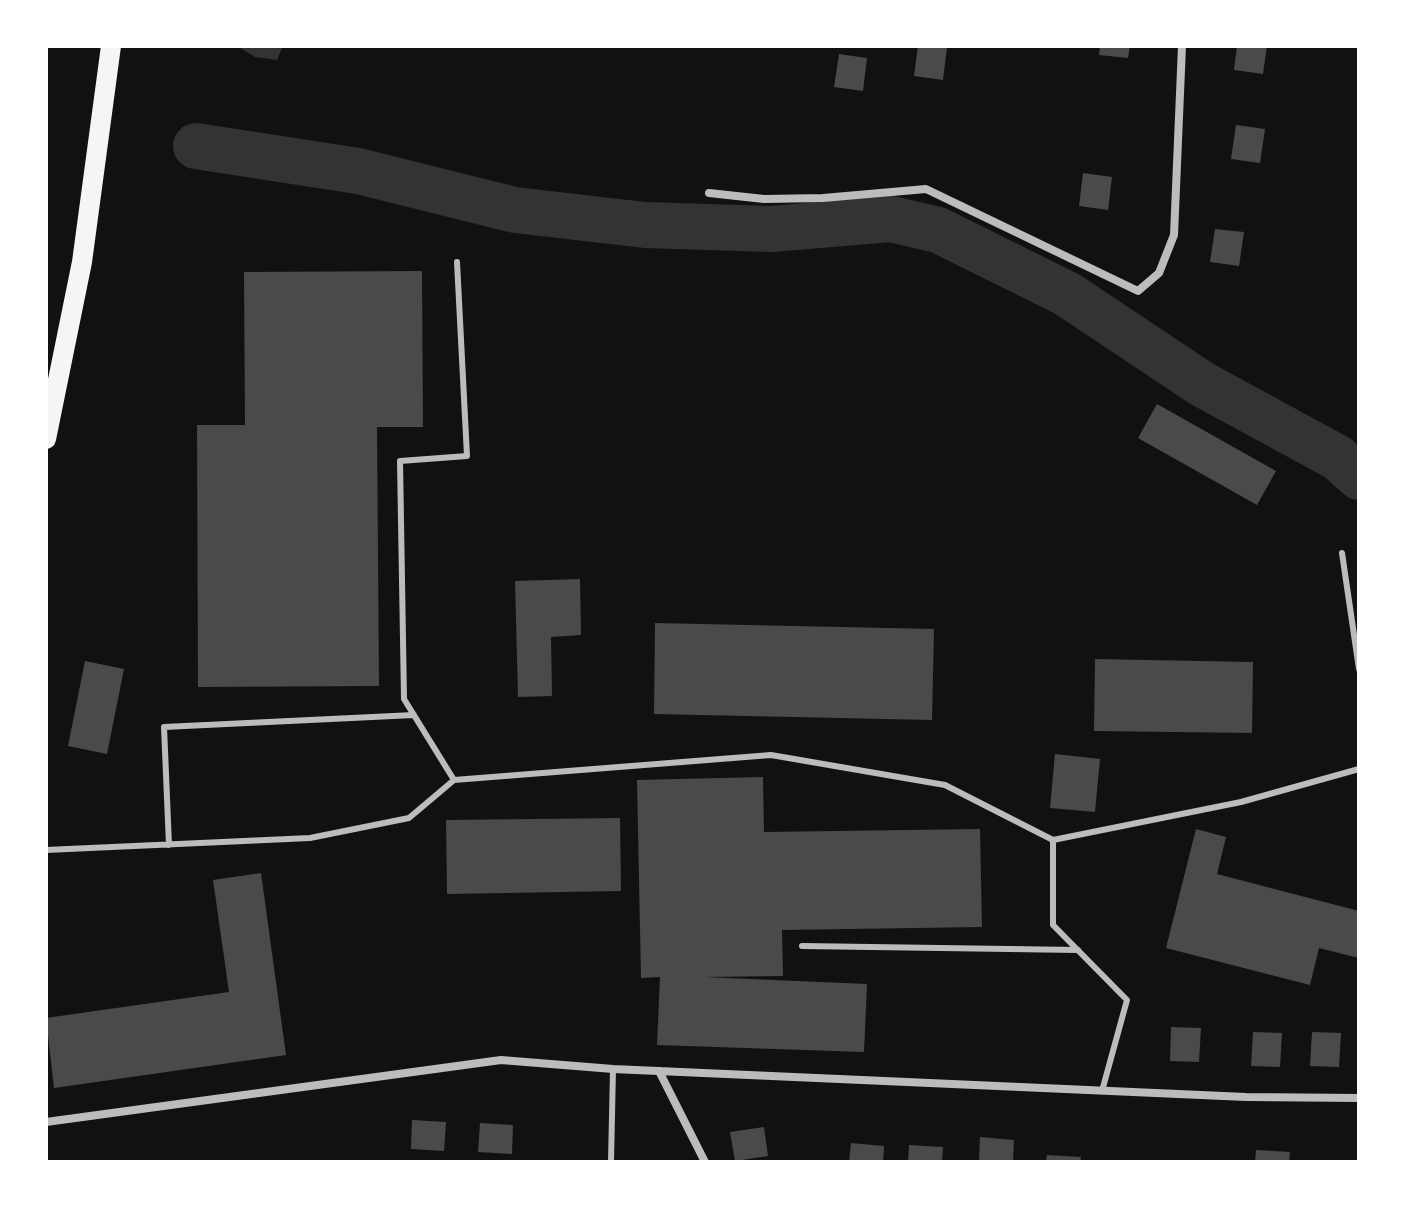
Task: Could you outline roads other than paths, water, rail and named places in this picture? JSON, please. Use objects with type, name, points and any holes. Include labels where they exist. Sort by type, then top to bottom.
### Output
[{"type":"highway","points":[[46,439],[82,262],[111,46]]},
{"type":"street","points":[[709,193],[764,199],[926,189],[1138,291],[1159,273],[1174,235],[1182,46]]},
{"type":"street","points":[[46,1122],[501,1060],[613,1069],[1102,1091],[1359,1098]]},
{"type":"street","points":[[659,1071],[705,1162]]},
{"type":"lane","points":[[454,780],[404,699],[400,461],[467,456],[457,262]]},
{"type":"lane","points":[[1342,553],[1359,669]]},
{"type":"lane","points":[[169,845],[164,727],[414,715]]},
{"type":"lane","points":[[46,850],[310,838],[409,818],[454,780],[771,755],[945,785],[1053,840],[1241,802],[1359,769]]},
{"type":"lane","points":[[1053,840],[1053,925],[1127,1000],[1102,1091]]},
{"type":"lane","points":[[802,946],[1078,950]]},
{"type":"lane","points":[[611,1162],[613,1069]]},
{"type":"waterway","points":[[196,146],[358,171],[515,210],[645,225],[771,229],[891,219],[938,230],[1067,294],[1202,384],[1338,458],[1359,477]]}]
